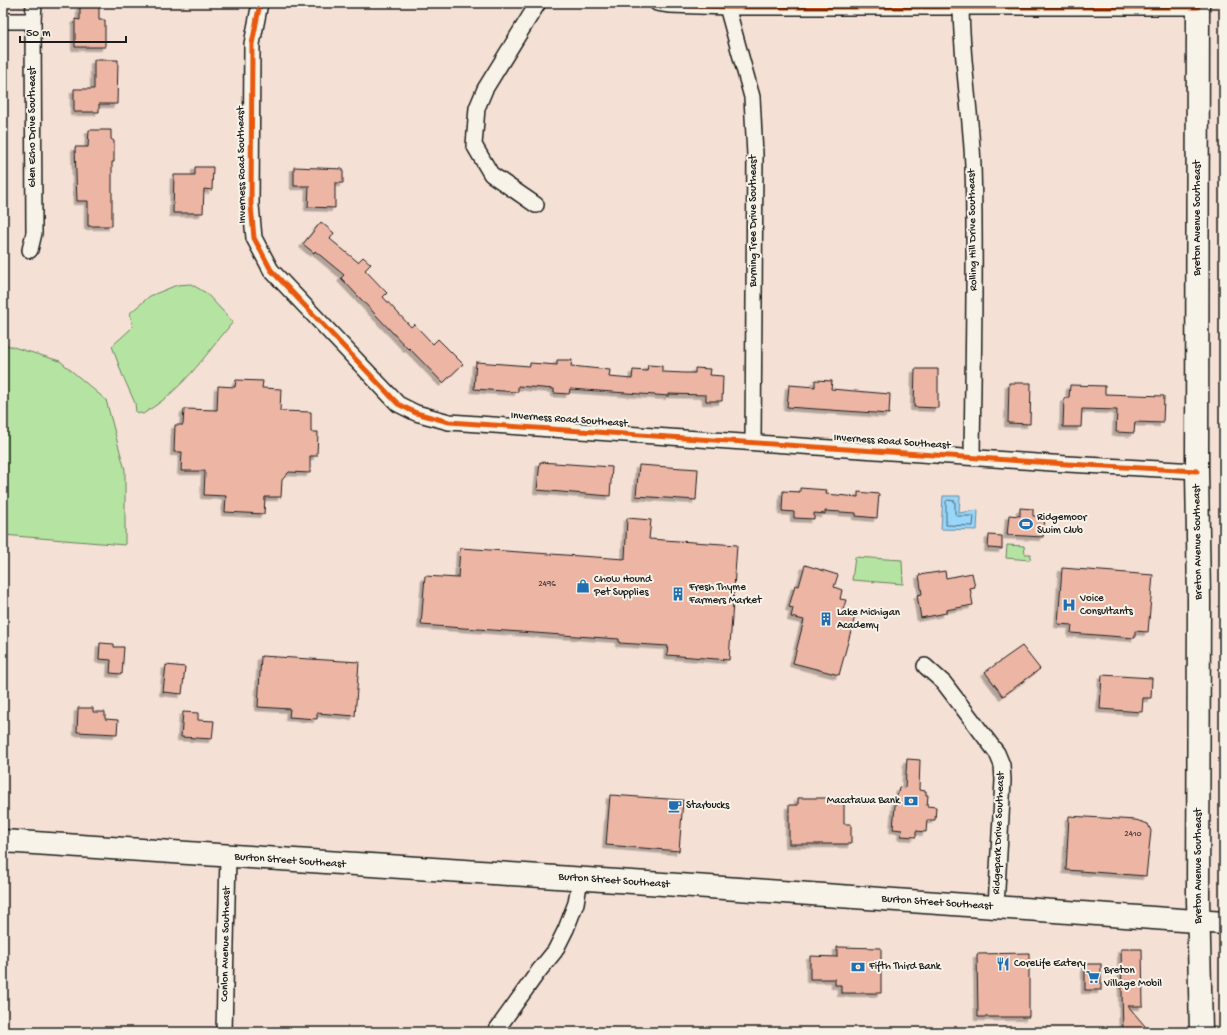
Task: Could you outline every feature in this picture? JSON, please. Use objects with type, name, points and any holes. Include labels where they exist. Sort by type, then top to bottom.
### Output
[{"type":"main road","name":"Breton Avenue Southeast","points":[[1198,5],[1198,922],[1201,1032]]},
{"type":"main road","name":"Burton Street Southeast","points":[[3,841],[1224,923]]},
{"type":"street","name":"Glen Echo Drive Southeast","points":[[30,250],[34,233],[34,3]]},
{"type":"street","name":"Inverness Road Southeast","points":[[260,3],[252,44],[251,205],[254,238],[271,270],[398,404],[416,413],[449,422],[1197,471]]},
{"type":"street","points":[[536,205],[491,174],[474,145],[477,108],[485,89],[538,3]]},
{"type":"street","points":[[657,3],[670,5],[1198,5]]},
{"type":"street","name":"Burning Tree Drive Southeast","points":[[727,5],[752,97],[755,155],[753,442]]},
{"type":"street","name":"Rolling Hill Drive Southeast","points":[[961,5],[961,26],[973,165],[974,272],[972,457]]},
{"type":"street","points":[[3,21],[33,21]]},
{"type":"street","name":"Ridgepark Drive Southeast","points":[[925,666],[944,683],[1000,760],[1003,780],[996,907]]},
{"type":"street","name":"Conlon Avenue Southeast","points":[[224,1032],[228,856]]},
{"type":"street","points":[[495,1032],[555,951],[566,929],[576,903],[580,879]]},
{"type":"green space","points":[[191,284],[206,293],[233,322],[183,382],[161,402],[143,414],[136,412],[135,403],[122,374],[112,346],[133,327],[130,313],[150,296],[177,285]]},
{"type":"green space","points":[[3,344],[60,361],[106,400],[125,470],[125,545],[3,535]]},
{"type":"green space","points":[[1007,545],[1024,546],[1025,554],[1031,554],[1030,560],[1006,558]]},
{"type":"green space","points":[[855,557],[902,560],[903,584],[852,580]]},
{"type":"water","points":[[943,496],[960,496],[959,513],[978,510],[977,530],[941,529]]},
{"type":"building","points":[[80,5],[99,5],[99,20],[105,20],[105,47],[75,47],[75,19],[80,20]]},
{"type":"building","points":[[94,60],[118,60],[117,104],[99,104],[99,112],[74,112],[74,89],[94,89]]},
{"type":"building","points":[[89,130],[111,130],[111,139],[114,141],[114,162],[112,162],[112,226],[88,226],[88,201],[77,201],[75,147],[88,147]]},
{"type":"building","points":[[195,167],[213,167],[212,190],[204,189],[203,213],[173,213],[174,175],[195,175]]},
{"type":"building","points":[[294,167],[343,169],[343,183],[335,183],[335,208],[308,207],[309,186],[294,186]]},
{"type":"building","points":[[321,222],[334,233],[330,239],[358,262],[363,257],[371,264],[365,270],[387,293],[383,297],[411,327],[414,324],[433,344],[438,339],[463,364],[443,383],[409,348],[408,349],[341,278],[344,275],[315,251],[314,253],[303,244]]},
{"type":"building","points":[[557,360],[572,360],[571,366],[610,370],[609,377],[632,379],[633,370],[647,371],[648,365],[662,366],[662,372],[695,373],[695,368],[710,369],[709,375],[723,376],[722,401],[706,401],[706,395],[669,394],[669,396],[570,389],[569,394],[554,393],[554,389],[518,386],[518,392],[474,389],[476,362],[530,366],[530,363],[557,365]]},
{"type":"building","points":[[915,369],[938,369],[938,408],[914,407]]},
{"type":"building","points":[[236,380],[263,381],[262,388],[281,389],[280,411],[311,412],[311,432],[318,432],[317,456],[310,456],[310,473],[289,472],[282,480],[281,497],[265,497],[264,514],[225,512],[226,496],[204,495],[205,471],[181,471],[182,452],[174,452],[175,425],[183,425],[184,409],[217,410],[218,386],[235,387]]},
{"type":"building","points":[[815,380],[832,381],[831,389],[890,394],[889,414],[787,407],[789,385],[815,387]]},
{"type":"building","points":[[1009,383],[1031,383],[1030,424],[1008,423]]},
{"type":"building","points":[[1070,385],[1105,386],[1105,394],[1164,396],[1163,423],[1135,422],[1134,433],[1116,432],[1117,410],[1082,409],[1081,427],[1063,427],[1064,398],[1069,398]]},
{"type":"building","points":[[540,462],[612,467],[610,496],[537,490]]},
{"type":"building","points":[[639,465],[698,469],[696,500],[636,496]]},
{"type":"building","points":[[800,488],[827,490],[826,494],[858,497],[858,492],[879,494],[877,518],[856,516],[856,513],[825,511],[825,514],[814,513],[814,519],[794,518],[794,512],[782,511],[783,491],[800,492]]},
{"type":"building","name":"Ridgemoor Swim Club","points":[[1020,508],[1033,509],[1033,516],[1045,517],[1043,537],[1007,535],[1009,515],[1020,516]]},
{"type":"building","points":[[627,518],[651,520],[649,539],[737,545],[729,660],[667,655],[668,646],[619,643],[619,639],[421,625],[425,576],[458,578],[460,548],[625,559]]},
{"type":"building","points":[[989,535],[1002,536],[1002,549],[988,548]]},
{"type":"building","name":"Lake Michigan Academy","points":[[805,565],[838,575],[834,587],[842,590],[840,599],[846,600],[842,613],[855,616],[839,675],[793,663],[804,620],[791,617],[793,608],[789,607],[795,585],[799,586]]},
{"type":"building","points":[[1062,568],[1153,575],[1148,632],[1135,631],[1135,638],[1071,633],[1072,625],[1058,624]]},
{"type":"building","points":[[945,571],[946,578],[972,573],[975,587],[970,588],[973,605],[946,610],[946,613],[921,618],[917,595],[922,594],[919,575]]},
{"type":"building","points":[[100,643],[114,644],[114,647],[124,647],[122,674],[110,673],[111,660],[99,659]]},
{"type":"building","points":[[1022,646],[1040,669],[1003,696],[985,672]]},
{"type":"building","points":[[261,656],[359,662],[355,716],[317,713],[317,719],[289,717],[290,709],[258,707]]},
{"type":"building","points":[[166,665],[185,667],[182,694],[163,692]]},
{"type":"building","points":[[1102,675],[1152,678],[1151,698],[1143,698],[1142,712],[1100,709]]},
{"type":"building","points":[[78,708],[93,708],[93,712],[105,712],[105,719],[118,720],[117,734],[77,732]]},
{"type":"building","points":[[183,712],[198,713],[198,720],[214,721],[212,739],[181,737]]},
{"type":"building","name":"Macatawa Bank","points":[[907,759],[920,760],[919,790],[926,791],[926,795],[928,795],[927,806],[936,807],[935,820],[927,820],[926,832],[916,831],[916,837],[901,836],[902,830],[893,829],[896,794],[898,794],[899,787],[905,788]]},
{"type":"building","points":[[610,795],[683,800],[679,851],[606,845]]},
{"type":"building","points":[[798,798],[844,798],[844,824],[851,824],[851,844],[789,844],[789,805],[798,805]]},
{"type":"building","points":[[1069,816],[1136,820],[1148,824],[1151,831],[1146,876],[1066,870]]},
{"type":"building","points":[[837,947],[881,948],[881,993],[841,993],[841,985],[835,985],[835,979],[810,979],[810,956],[837,957]]},
{"type":"building","points":[[1121,949],[1142,949],[1143,1006],[1128,1006],[1150,1032],[1123,1032]]},
{"type":"building","points":[[1029,953],[1029,1017],[978,1017],[977,954]]},
{"type":"building","name":"Breton Village Mobil","points":[[1085,964],[1101,964],[1101,990],[1085,990]]},
{"type":"cycle path","points":[[260,3],[252,44],[251,205],[254,238],[271,270],[398,404],[416,413],[449,422],[1067,464],[1197,471]]},
{"type":"cycle path","points":[[657,3],[670,5],[728,7],[1198,7]]},
{"type":"place","name":"Ridgemoor Swim Club","points":[[1026,524]]},
{"type":"place","name":"Chow Hound Pet Supplies","points":[[583,586]]},
{"type":"place","name":"Fresh Thyme Farmers Market","points":[[678,594]]},
{"type":"place","name":"Voice Consultants","points":[[1069,605]]},
{"type":"place","name":"Lake Michigan Academy","points":[[826,619]]},
{"type":"place","name":"Macatawa Bank","points":[[911,801]]},
{"type":"place","name":"Starbucks","points":[[675,806]]},
{"type":"place","name":"CoreLife Eatery","points":[[1003,964]]},
{"type":"place","name":"Fifth Third Bank","points":[[858,967]]},
{"type":"place","name":"Breton Village Mobil","points":[[1093,977]]}]
